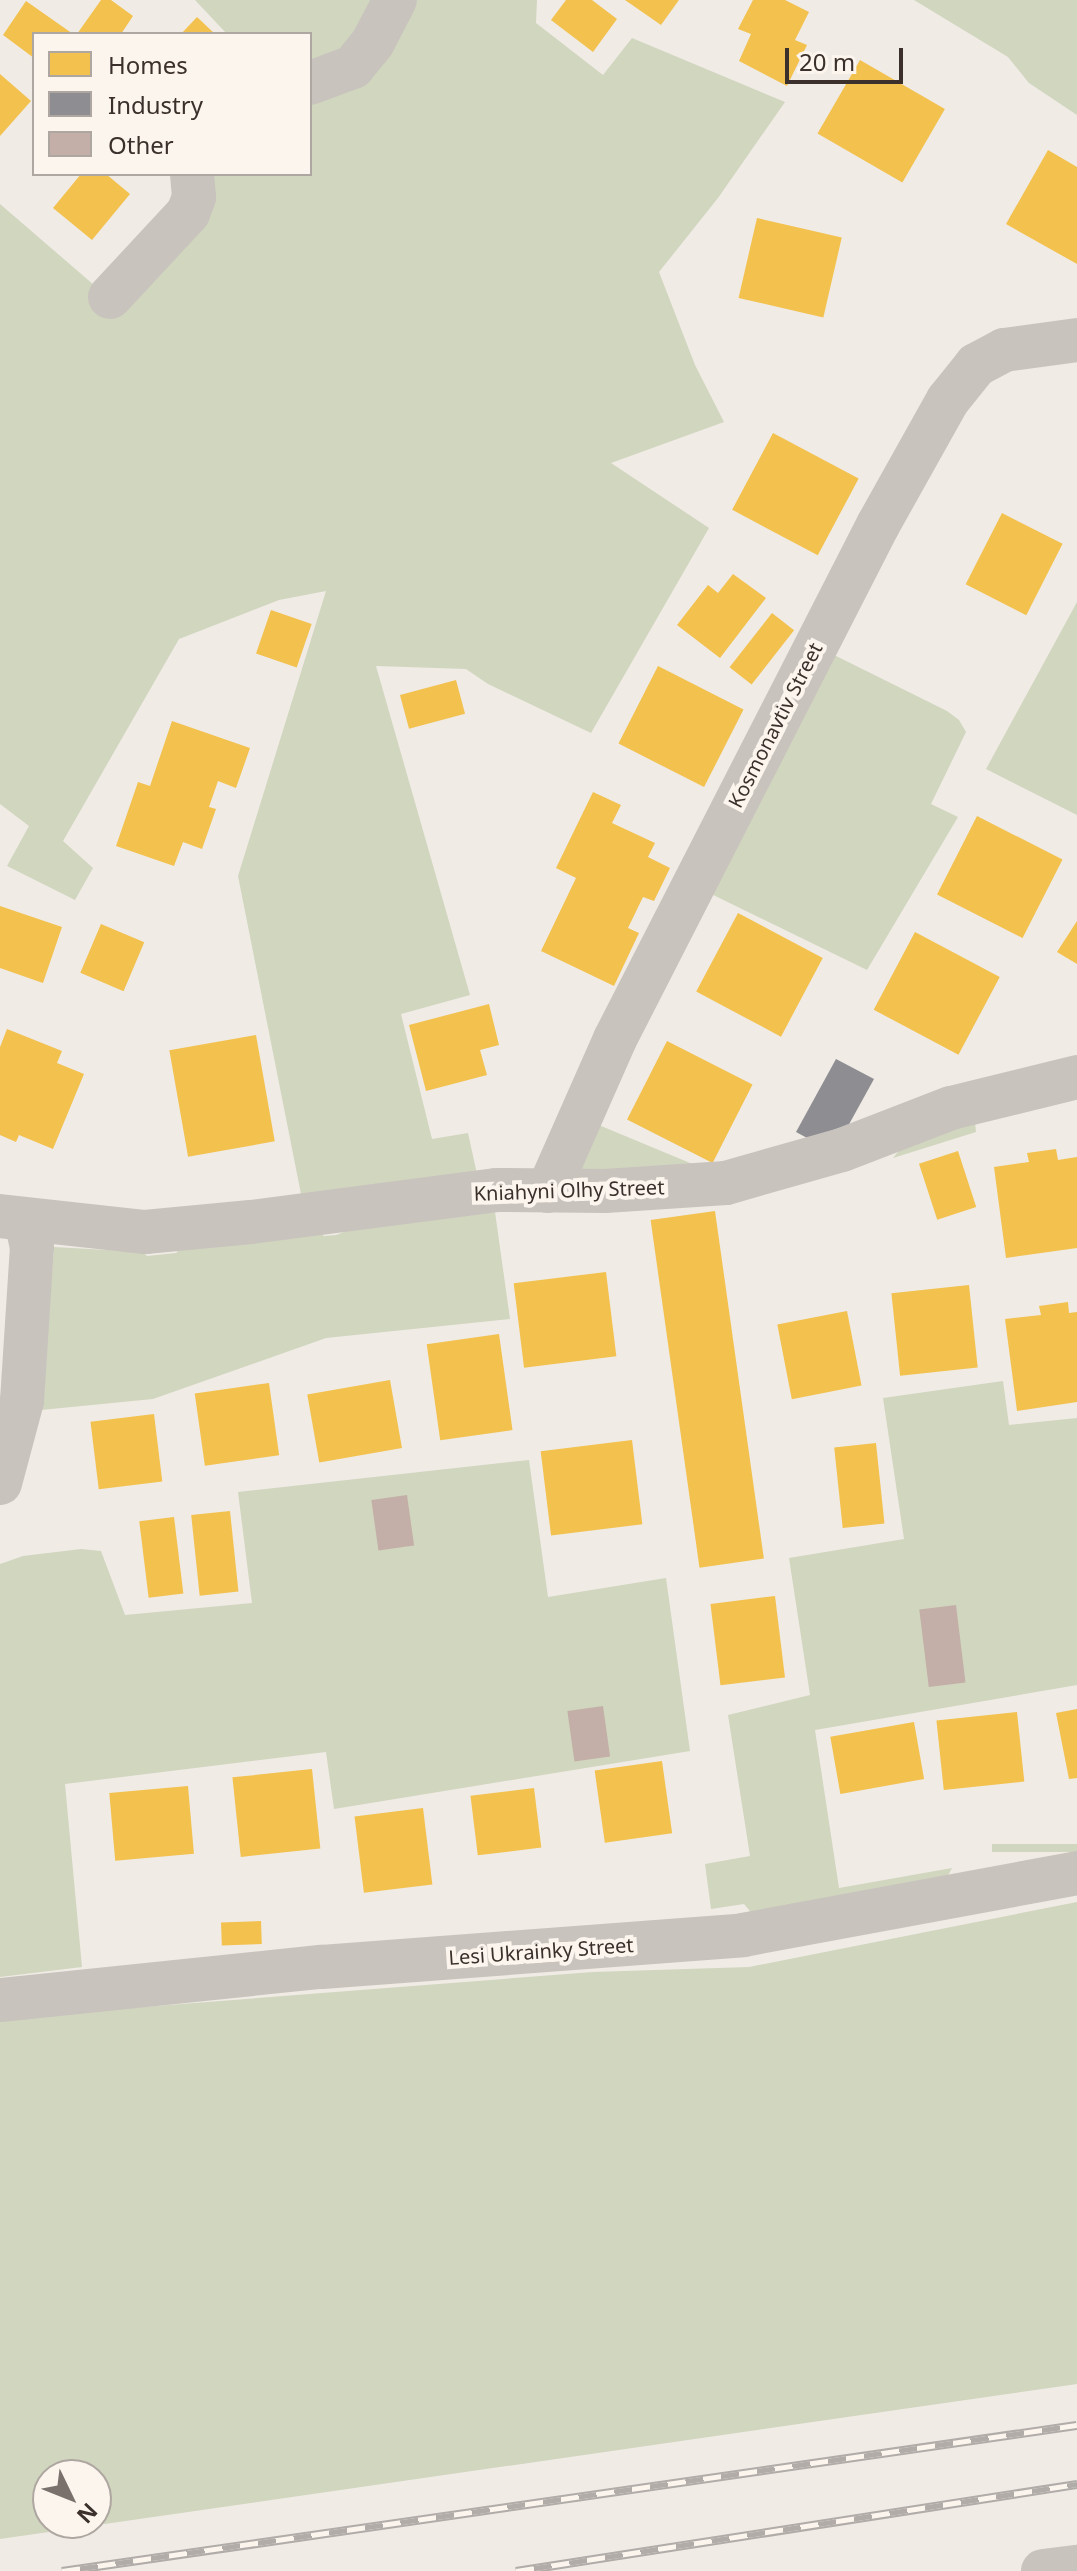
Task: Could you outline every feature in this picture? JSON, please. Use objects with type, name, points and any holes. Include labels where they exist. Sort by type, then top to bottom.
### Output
[{"type":"street","points":[[312,82],[353,67],[373,42],[395,0]]},
{"type":"street","points":[[110,297],[188,213],[194,197],[192,176]]},
{"type":"street","name":"Kosmonavtiv Street","points":[[548,1191],[615,1039],[878,525],[948,400],[976,365],[1004,350],[1077,340]]},
{"type":"street","name":"Kniahyni Olhy Street","points":[[13,1218],[145,1232],[251,1222],[496,1190],[548,1191],[726,1183],[842,1150],[951,1108],[1077,1077]]},
{"type":"street","points":[[0,1483],[22,1401],[32,1247],[13,1218]]},
{"type":"street","name":"Lesi Ukrainky Street","points":[[0,2000],[322,1967],[761,1933],[1077,1873]]},
{"type":"street","points":[[1043,2571],[1077,2567]]},
{"type":"green space","points":[[195,0],[537,0],[536,23],[603,75],[632,38],[785,102],[718,198],[659,272],[695,365],[724,422],[611,463],[709,528],[591,733],[488,684],[466,669],[376,666],[470,995],[401,1014],[432,1139],[468,1133],[477,1174],[301,1194],[238,876],[326,591],[279,600],[179,639],[63,841],[93,868],[75,900],[7,866],[29,826],[0,804],[0,204],[116,304],[197,176],[312,176],[312,32],[225,32]]},
{"type":"green space","points":[[914,0],[1077,0],[1077,115],[1029,83],[1008,57]]},
{"type":"green space","points":[[1077,602],[1077,815],[986,769]]},
{"type":"green space","points":[[824,650],[947,711],[959,720],[966,732],[931,804],[958,817],[867,970],[705,891]]},
{"type":"green space","points":[[589,1121],[707,1170],[569,1178]]},
{"type":"green space","points":[[975,1122],[976,1132],[893,1158],[903,1146]]},
{"type":"green space","points":[[495,1212],[510,1319],[326,1338],[153,1399],[41,1410],[54,1247],[143,1252],[147,1256],[176,1253],[183,1246],[318,1230],[324,1236],[336,1235],[360,1226]]},
{"type":"green space","points":[[1003,1381],[1009,1425],[1077,1418],[1077,1685],[815,1730],[839,1888],[952,1868],[944,1883],[754,1916],[744,1904],[711,1909],[705,1864],[750,1856],[728,1715],[810,1695],[789,1558],[904,1539],[883,1398]]},
{"type":"green space","points":[[529,1460],[548,1597],[666,1578],[690,1751],[334,1809],[326,1752],[65,1784],[82,1967],[0,1977],[0,1564],[23,1556],[81,1549],[101,1551],[125,1615],[252,1603],[238,1492]]},
{"type":"green space","points":[[992,1844],[1077,1844],[1077,1852],[992,1852]]},
{"type":"green space","points":[[1077,1902],[1077,2384],[112,2523],[112,2459],[32,2459],[32,2534],[0,2539],[0,2018],[593,1972],[749,1967]]},
{"type":"building: Homes","points":[[101,0],[111,0],[133,16],[122,32],[78,32]]},
{"type":"building: Homes","points":[[566,0],[592,0],[617,19],[593,52],[551,20]]},
{"type":"building: Homes","points":[[625,0],[679,0],[661,25]]},
{"type":"building: Homes","points":[[753,0],[785,0],[809,12],[795,40],[807,45],[787,86],[739,61],[751,34],[738,29]]},
{"type":"building: Homes","points":[[26,1],[70,32],[32,32],[32,57],[3,35]]},
{"type":"building: Homes","points":[[197,17],[213,32],[183,32]]},
{"type":"building: Homes","points":[[860,60],[945,109],[902,183],[818,134]]},
{"type":"building: Homes","points":[[0,74],[31,101],[0,136]]},
{"type":"building: Homes","points":[[1048,150],[1077,167],[1077,264],[1006,224]]},
{"type":"building: Homes","points":[[79,176],[108,176],[130,194],[92,240],[53,208]]},
{"type":"building: Homes","points":[[757,218],[842,238],[823,317],[739,298]]},
{"type":"building: Homes","points":[[773,433],[859,479],[818,555],[732,510]]},
{"type":"building: Homes","points":[[1002,513],[1063,544],[1026,615],[966,584]]},
{"type":"building: Homes","points":[[733,574],[766,598],[720,658],[677,625],[708,585],[718,593]]},
{"type":"building: Homes","points":[[271,610],[312,624],[297,667],[256,653]]},
{"type":"building: Homes","points":[[772,613],[794,630],[752,685],[730,667]]},
{"type":"building: Homes","points":[[658,666],[744,710],[704,787],[619,744]]},
{"type":"building: Homes","points":[[456,680],[465,714],[409,729],[400,695]]},
{"type":"building: Homes","points":[[172,721],[250,748],[236,788],[218,781],[209,807],[216,809],[202,849],[183,842],[174,866],[116,846],[138,782],[150,786]]},
{"type":"building: Homes","points":[[593,792],[621,805],[612,823],[655,843],[648,857],[670,868],[654,901],[643,897],[628,928],[639,933],[614,986],[541,951],[576,878],[556,868]]},
{"type":"building: Homes","points":[[977,816],[1063,860],[1023,938],[937,894]]},
{"type":"building: Homes","points":[[0,906],[62,927],[43,983],[0,968]]},
{"type":"building: Homes","points":[[738,913],[823,958],[781,1037],[696,992]]},
{"type":"building: Homes","points":[[1077,921],[1077,964],[1057,952]]},
{"type":"building: Homes","points":[[101,924],[144,942],[124,991],[80,973]]},
{"type":"building: Homes","points":[[915,932],[1000,977],[958,1055],[874,1010]]},
{"type":"building: Homes","points":[[489,1004],[499,1045],[480,1050],[487,1075],[426,1091],[409,1025]]},
{"type":"building: Homes","points":[[7,1029],[62,1051],[57,1063],[84,1074],[53,1149],[19,1135],[16,1142],[0,1135],[0,1047]]},
{"type":"building: Homes","points":[[256,1035],[275,1141],[188,1157],[169,1050]]},
{"type":"building: Homes","points":[[667,1041],[753,1085],[713,1163],[627,1119]]},
{"type":"building: Homes","points":[[1056,1149],[1058,1160],[1077,1157],[1077,1248],[1006,1258],[994,1167],[1029,1162],[1027,1153]]},
{"type":"building: Homes","points":[[958,1151],[976,1207],[937,1220],[919,1164]]},
{"type":"building: Homes","points":[[715,1211],[764,1559],[699,1568],[651,1220]]},
{"type":"building: Homes","points":[[606,1272],[616,1356],[524,1368],[514,1283]]},
{"type":"building: Homes","points":[[969,1285],[978,1368],[900,1376],[891,1293]]},
{"type":"building: Homes","points":[[1068,1302],[1069,1313],[1077,1312],[1077,1402],[1017,1411],[1005,1319],[1041,1315],[1039,1306]]},
{"type":"building: Homes","points":[[847,1311],[862,1386],[792,1399],[777,1325]]},
{"type":"building: Homes","points":[[499,1334],[512,1430],[440,1440],[427,1344]]},
{"type":"building: Homes","points":[[390,1380],[402,1448],[319,1463],[307,1395]]},
{"type":"building: Homes","points":[[269,1383],[279,1455],[205,1466],[195,1393]]},
{"type":"building: Homes","points":[[154,1414],[162,1481],[99,1489],[90,1422]]},
{"type":"building: Homes","points":[[632,1440],[642,1524],[551,1536],[541,1451]]},
{"type":"building: Homes","points":[[876,1443],[884,1524],[843,1528],[834,1447]]},
{"type":"building: Homes","points":[[230,1511],[238,1592],[200,1596],[191,1515]]},
{"type":"building: Homes","points":[[174,1517],[183,1593],[149,1598],[139,1521]]},
{"type":"building: Homes","points":[[775,1596],[785,1677],[720,1685],[710,1604]]},
{"type":"building: Homes","points":[[1077,1709],[1077,1778],[1069,1779],[1056,1713]]},
{"type":"building: Homes","points":[[1017,1712],[1024,1782],[944,1790],[936,1720]]},
{"type":"building: Homes","points":[[914,1722],[924,1779],[840,1794],[830,1737]]},
{"type":"building: Homes","points":[[662,1761],[672,1833],[605,1843],[595,1770]]},
{"type":"building: Homes","points":[[312,1769],[320,1849],[241,1857],[232,1777]]},
{"type":"building: Homes","points":[[188,1786],[194,1854],[115,1861],[109,1793]]},
{"type":"building: Homes","points":[[534,1788],[541,1848],[478,1855],[470,1796]]},
{"type":"building: Homes","points":[[423,1808],[432,1884],[364,1893],[355,1816]]},
{"type":"building: Homes","points":[[261,1921],[262,1944],[222,1945],[221,1922]]},
{"type":"building: Industry","points":[[836,1059],[874,1079],[842,1137],[822,1146],[796,1132]]},
{"type":"building: Other","points":[[407,1495],[414,1546],[378,1551],[371,1500]]},
{"type":"building: Other","points":[[956,1605],[966,1682],[929,1687],[919,1610]]},
{"type":"building: Other","points":[[603,1706],[610,1757],[574,1762],[567,1711]]},
{"type":"railway","points":[[62,2571],[1077,2425]]},
{"type":"railway","points":[[516,2571],[1077,2484]]}]
